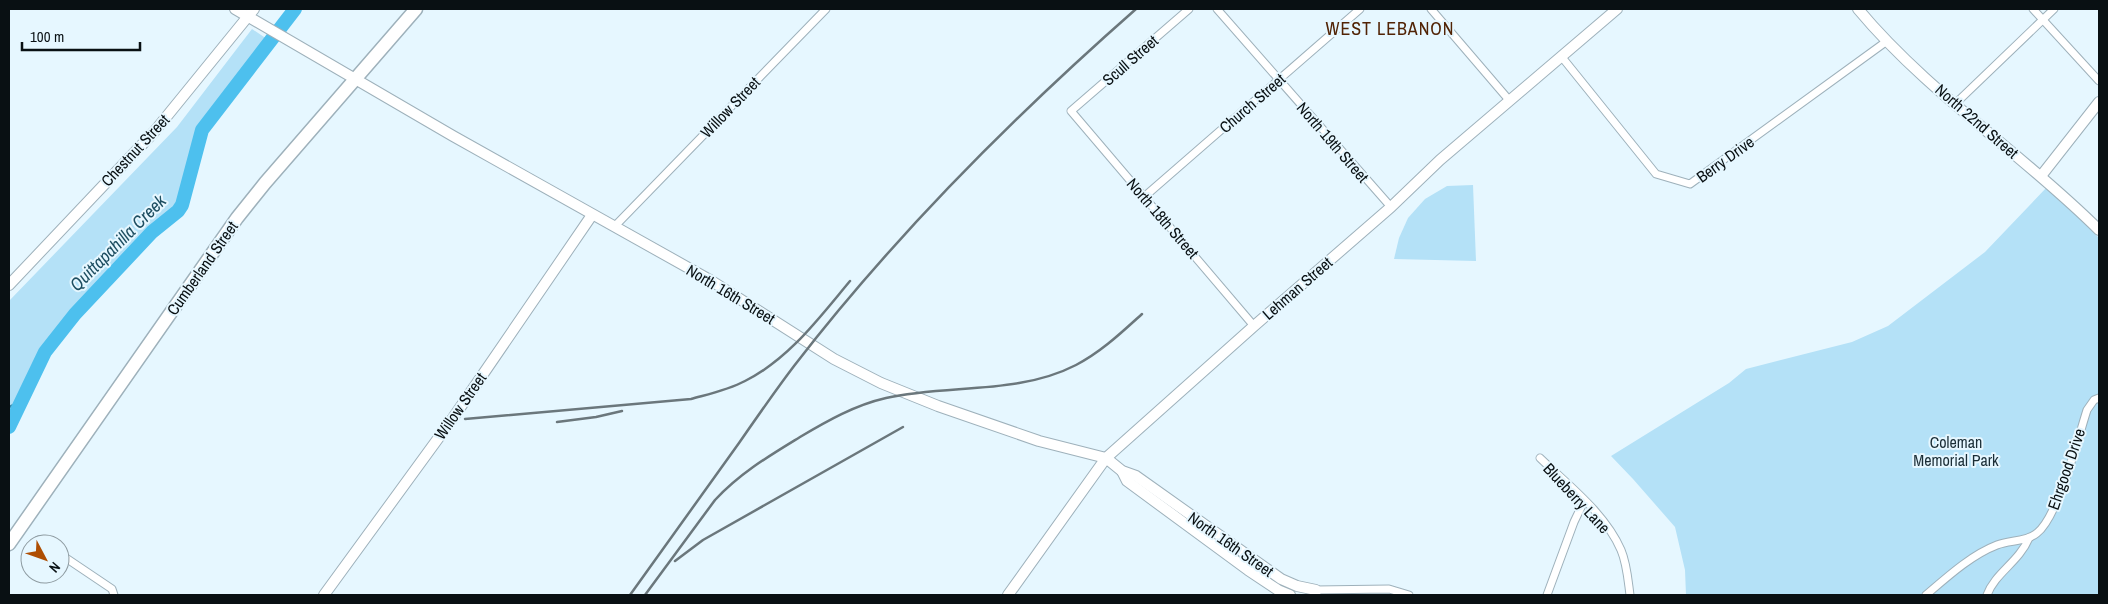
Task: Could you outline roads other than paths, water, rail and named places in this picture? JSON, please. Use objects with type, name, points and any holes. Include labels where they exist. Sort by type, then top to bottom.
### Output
[{"type":"highway","name":"Cumberland Street","points":[[9,544],[237,218],[265,183],[416,9]]},
{"type":"main road","name":"North 16th Street","points":[[235,9],[252,13],[263,25],[284,38],[710,280],[834,359],[881,383],[988,424],[1039,441],[1106,458],[1122,471],[1136,476],[1281,579],[1316,593]]},
{"type":"main road","name":"Lehman Street","points":[[1008,595],[1106,458],[1508,100],[1617,9]]},
{"type":"main road","name":"North 22nd Street","points":[[1858,9],[1887,41],[1955,104],[2042,176],[2099,230]]},
{"type":"main road","name":"Chestnut Street","points":[[9,285],[154,132],[252,13]]},
{"type":"main road","points":[[2042,176],[2099,102]]},
{"type":"main road","name":"Willow Street","points":[[324,595],[453,418],[592,214]]},
{"type":"main road","name":"North 16th Street","points":[[1122,471],[1127,481],[1248,570],[1278,590],[1290,595]]},
{"type":"street","name":"Willow Street","points":[[614,227],[826,9]]},
{"type":"street","name":"Scull Street","points":[[1071,111],[1189,9]]},
{"type":"street","name":"North 19th Street","points":[[1217,9],[1390,207]]},
{"type":"street","name":"Church Street","points":[[1144,197],[1360,9]]},
{"type":"street","points":[[1431,9],[1508,100]]},
{"type":"street","points":[[2033,9],[2099,81]]},
{"type":"street","points":[[1955,104],[2054,9]]},
{"type":"street","name":"Berry Drive","points":[[1561,56],[1656,174],[1690,184],[1887,41]]},
{"type":"street","name":"North 18th Street","points":[[1071,111],[1254,326]]},
{"type":"street","name":"Ehrgood Drive","points":[[1987,595],[1996,580],[2024,550],[2029,538],[2038,533],[2051,514],[2061,490],[2087,410],[2094,400],[2099,398]]},
{"type":"street","name":"Blueberry Lane","points":[[1540,458],[1584,501],[1610,531],[1620,550],[1628,578],[1630,595]]},
{"type":"street","points":[[1547,595],[1574,522],[1584,501]]},
{"type":"street","points":[[1926,595],[1957,570],[1985,552],[1998,545],[2029,538]]},
{"type":"street","points":[[70,561],[112,589],[114,595]]},
{"type":"street","name":"North 16th Street","points":[[1316,593],[1389,589],[1409,595]]},
{"type":"waterway","name":"Quittapahilla Creek","points":[[9,427],[45,352],[75,314],[152,232],[178,211],[182,205],[202,130],[295,9]]},
{"type":"waterway","points":[[9,407],[21,402]]},
{"type":"railway","points":[[630,595],[787,375],[873,270],[956,179],[1000,135],[1044,92],[1136,9]]},
{"type":"railway","points":[[465,419],[691,399],[739,384],[776,361],[802,337],[850,281]]},
{"type":"railway","points":[[645,595],[715,500],[734,481],[788,444],[820,425],[852,409],[886,398],[934,391],[1007,385],[1031,381],[1054,374],[1076,365],[1094,354],[1142,314]]},
{"type":"railway","points":[[557,422],[596,417],[622,411]]},
{"type":"railway","points":[[675,561],[703,540],[903,427]]},
{"type":"district","name":"WEST LEBANON","points":[[1390,29]]},
{"type":"park label","name":"Coleman Memorial Park","points":[[1956,451]]}]
